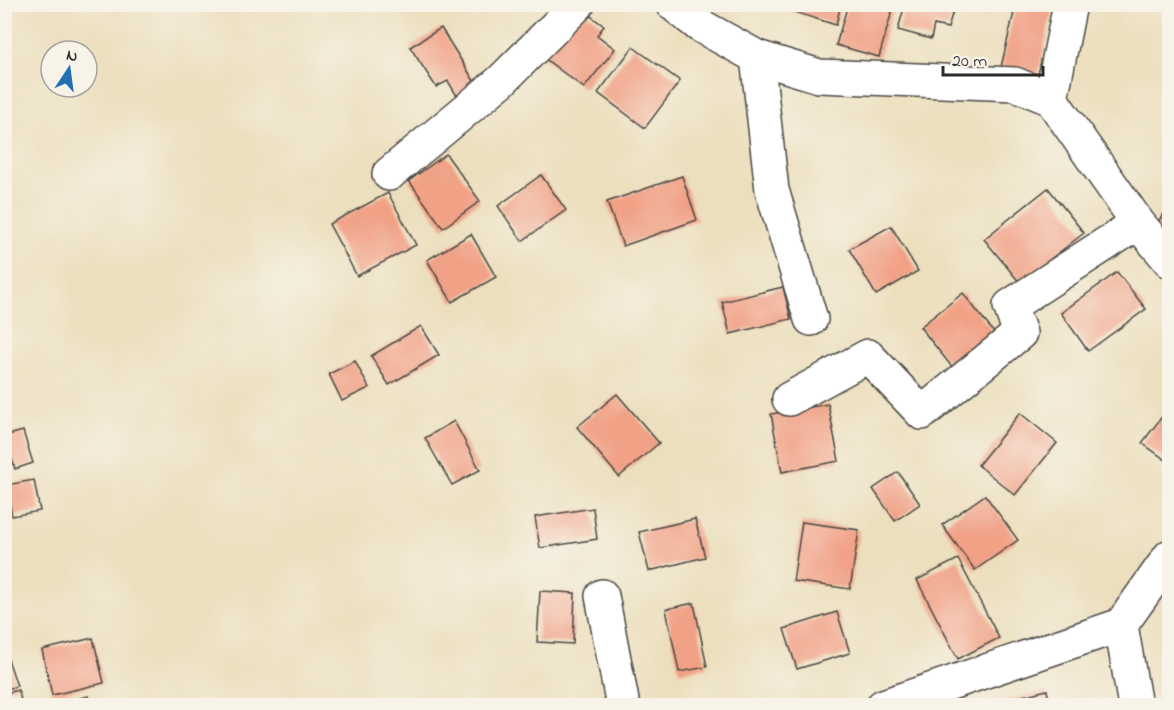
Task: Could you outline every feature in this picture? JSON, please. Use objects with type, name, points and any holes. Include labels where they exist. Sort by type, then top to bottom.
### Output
[{"type":"street","points":[[388,174],[501,81],[578,4]]},
{"type":"street","points":[[673,4],[706,15],[757,57],[819,76],[1015,84],[1051,99],[1138,223],[1170,261]]},
{"type":"street","points":[[1051,99],[1070,4]]},
{"type":"street","points":[[757,57],[772,190],[811,319]]},
{"type":"street","points":[[789,399],[868,356],[922,413],[1020,333],[1010,306],[1138,223]]},
{"type":"street","points":[[883,705],[1121,625],[1170,556]]},
{"type":"street","points":[[602,596],[623,705]]},
{"type":"street","points":[[1121,625],[1135,705]]},
{"type":"building","points":[[769,4],[841,4],[836,25]]},
{"type":"building","points":[[848,4],[894,4],[879,57],[836,45]]},
{"type":"building","points":[[905,4],[955,4],[948,28],[934,25],[931,39],[898,30]]},
{"type":"building","points":[[1016,4],[1054,4],[1038,76],[1001,67]]},
{"type":"building","points":[[581,9],[604,26],[597,35],[615,49],[584,88],[544,58]]},
{"type":"building","points":[[441,28],[476,84],[457,96],[448,81],[436,87],[410,47]]},
{"type":"building","points":[[633,47],[680,81],[645,128],[598,93]]},
{"type":"building","points":[[446,154],[480,201],[443,228],[409,181]]},
{"type":"building","points":[[541,175],[566,210],[522,241],[498,206]]},
{"type":"building","points":[[682,176],[697,220],[623,246],[607,202]]},
{"type":"building","points":[[1048,188],[1084,233],[1020,283],[984,239]]},
{"type":"building","points":[[388,193],[416,245],[357,276],[329,224]]},
{"type":"building","points":[[1170,206],[1170,246],[1150,232]]},
{"type":"building","points":[[891,226],[918,271],[876,295],[849,249]]},
{"type":"building","points":[[471,234],[496,277],[452,302],[427,260]]},
{"type":"building","points":[[1117,272],[1146,309],[1088,351],[1061,313]]},
{"type":"building","points":[[783,287],[791,319],[730,334],[722,302]]},
{"type":"building","points":[[963,293],[995,334],[952,367],[920,327]]},
{"type":"building","points":[[421,326],[439,355],[389,385],[371,356]]},
{"type":"building","points":[[355,361],[369,388],[342,401],[329,374]]},
{"type":"building","points":[[617,394],[659,443],[619,477],[577,427]]},
{"type":"building","points":[[828,404],[839,461],[782,472],[771,414]]},
{"type":"building","points":[[1170,406],[1170,463],[1142,443]]},
{"type":"building","points":[[1020,413],[1057,443],[1015,495],[978,465]]},
{"type":"building","points":[[454,421],[480,470],[452,485],[425,438]]},
{"type":"building","points":[[23,431],[33,463],[15,469],[5,436]]},
{"type":"building","points":[[898,472],[920,504],[895,521],[873,489]]},
{"type":"building","points":[[34,480],[40,511],[12,516],[6,485]]},
{"type":"building","points":[[985,495],[1018,540],[975,570],[942,525]]},
{"type":"building","points":[[593,508],[597,539],[540,548],[535,517]]},
{"type":"building","points":[[695,519],[705,557],[649,571],[639,532]]},
{"type":"building","points":[[802,522],[859,530],[850,589],[793,581]]},
{"type":"building","points":[[958,559],[999,638],[958,659],[917,580]]},
{"type":"building","points":[[540,591],[575,593],[573,644],[537,642]]},
{"type":"building","points":[[694,603],[707,667],[679,672],[666,609]]},
{"type":"building","points":[[837,612],[850,653],[797,669],[784,629]]},
{"type":"building","points":[[1170,613],[1170,625],[1164,622]]},
{"type":"building","points":[[93,638],[104,683],[52,695],[42,650]]},
{"type":"building","points":[[4,647],[17,686],[4,690]]},
{"type":"building","points":[[18,690],[23,706],[4,706],[4,694]]},
{"type":"building","points":[[1047,690],[1050,706],[986,706],[986,705]]},
{"type":"building","points":[[89,696],[92,706],[59,706],[58,703]]}]
